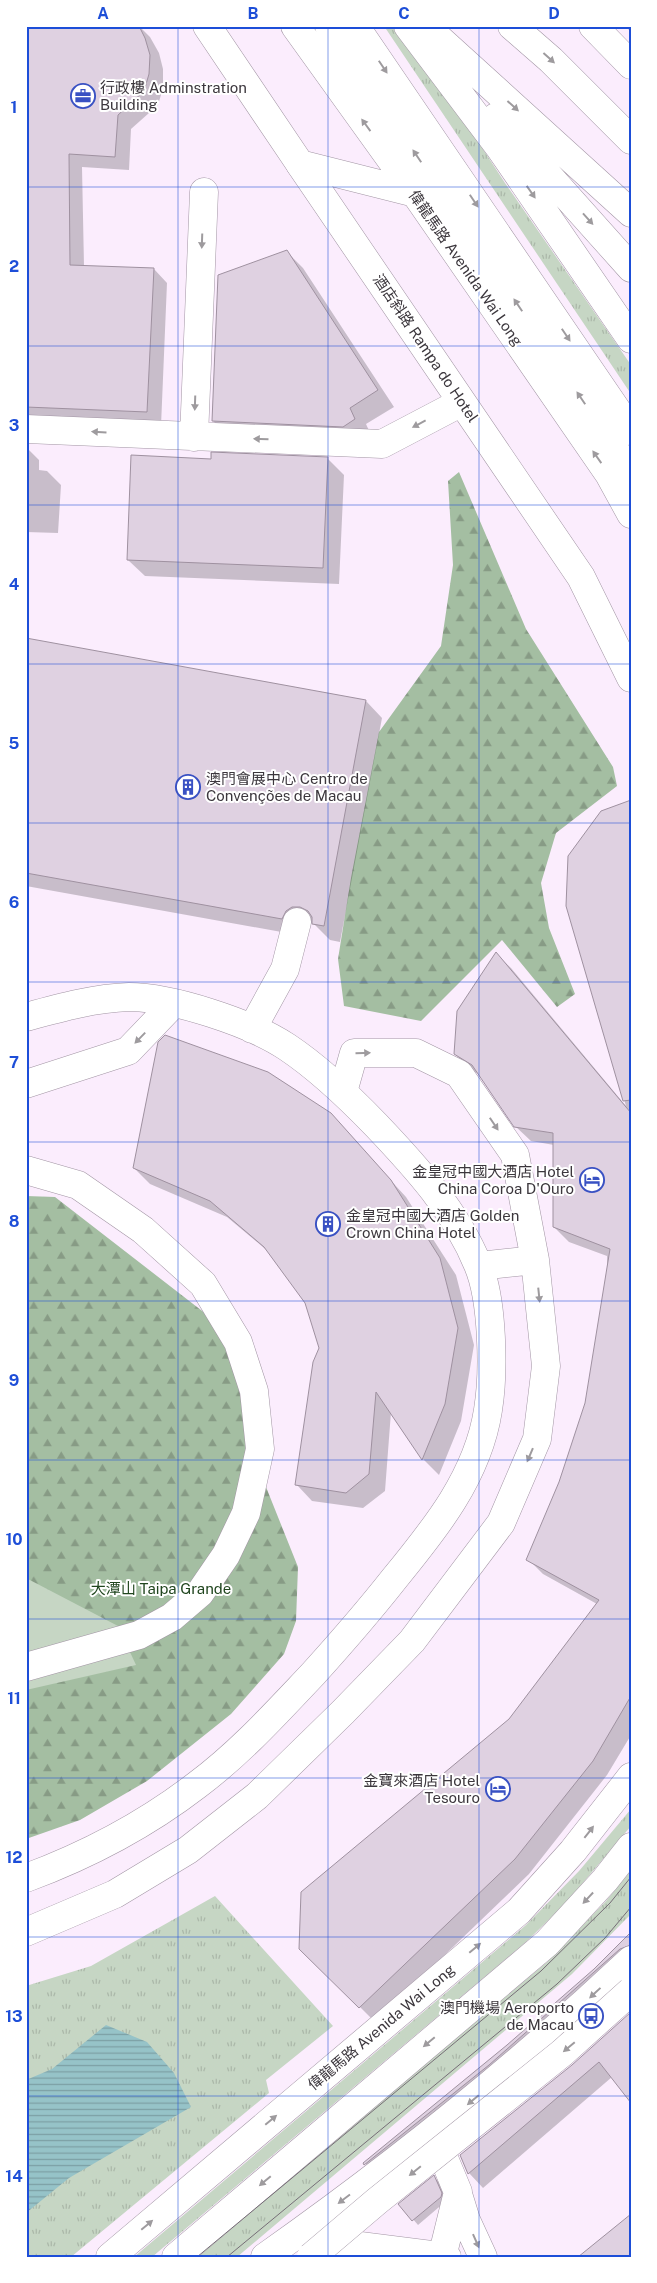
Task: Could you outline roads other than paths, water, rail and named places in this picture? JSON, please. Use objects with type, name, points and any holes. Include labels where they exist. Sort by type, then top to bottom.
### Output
[{"type":"street","name":"酒店斜路 Rampa do Hotel","points":[[207,26],[581,577],[631,678]]},
{"type":"street","name":"偉龍馬路 Avenida Wai Long","points":[[295,26],[414,193],[609,474],[631,514]]},
{"type":"street","points":[[329,26],[615,449],[631,485]]},
{"type":"street","points":[[355,26],[631,431]]},
{"type":"street","points":[[408,26],[500,148],[631,339]]},
{"type":"street","points":[[415,26],[631,268]]},
{"type":"street","points":[[426,26],[631,213]]},
{"type":"street","points":[[512,26],[551,60],[631,140]]},
{"type":"street","points":[[597,28],[631,65]]},
{"type":"street","points":[[300,164],[414,193]]},
{"type":"street","points":[[194,437],[204,192]]},
{"type":"street","points":[[26,429],[382,444],[462,402]]},
{"type":"street","points":[[252,1029],[285,969],[297,922]]},
{"type":"street","points":[[26,1017],[93,1002],[130,997],[174,1003],[219,1016],[252,1029],[286,1046],[344,1092],[411,1162],[433,1188],[451,1215],[479,1266],[488,1308],[491,1377],[488,1411],[479,1450],[469,1472],[448,1507],[422,1545],[351,1632],[298,1690],[244,1746],[199,1784],[152,1818],[101,1846],[59,1866],[26,1878]]},
{"type":"street","points":[[26,1084],[128,1051],[174,1003]]},
{"type":"street","points":[[26,1932],[116,1894],[188,1850],[257,1796],[412,1641],[501,1523],[537,1440],[546,1366],[535,1260],[515,1155],[459,1074],[416,1053],[354,1053],[344,1092]]},
{"type":"street","points":[[26,1170],[78,1185],[143,1230],[203,1284],[238,1342],[254,1390],[260,1448],[246,1513],[226,1555],[200,1593],[172,1617],[139,1635],[26,1667]]},
{"type":"street","points":[[479,1266],[535,1260]]},
{"type":"street","name":"偉龍馬路 Avenida Wai Long","points":[[110,2257],[519,1911],[573,1851],[631,1777]]},
{"type":"street","points":[[176,2257],[547,1943],[605,1880],[631,1847]]},
{"type":"street","points":[[272,2252],[441,2126],[550,2034],[631,1960]]},
{"type":"street","points":[[311,2257],[377,2201],[562,2053],[631,1991]]},
{"type":"street","points":[[441,2126],[438,2144],[458,2192],[466,2220],[483,2257]]},
{"type":"street","points":[[272,2252],[310,2242],[335,2241],[369,2252],[444,2256],[458,2192]]},
{"type":"tram line","points":[[197,2257],[541,1971],[610,1903],[631,1877]]},
{"type":"tram line","points":[[227,2257],[557,1984],[605,1938],[631,1907]]},
{"type":"place","name":"行政樓 Adminstration Building","points":[[83,96]]},
{"type":"place","name":"澳門會展中心 Centro de Convenções de Macau","points":[[188,787]]},
{"type":"place","name":"金皇冠中國大酒店 Hotel China Coroa D'Ouro","points":[[592,1180]]},
{"type":"place","name":"金皇冠中國大酒店 Golden Crown China Hotel","points":[[328,1224]]},
{"type":"place","name":"金寶來酒店 Hotel Tesouro","points":[[498,1789]]},
{"type":"place","name":"澳門機場 Aeroporto de Macau","points":[[591,2016]]},
{"type":"park label","name":"大潭山 Taipa Grande","points":[[161,1588]]}]
